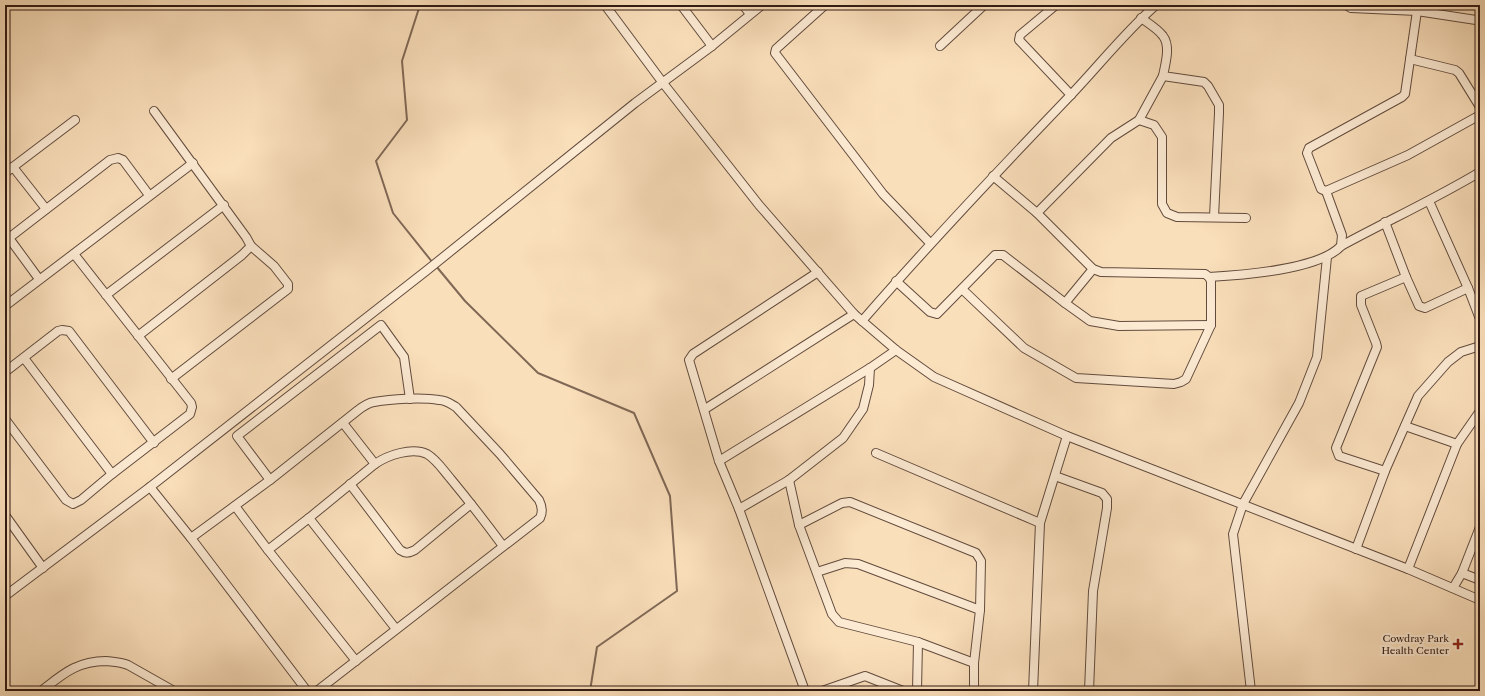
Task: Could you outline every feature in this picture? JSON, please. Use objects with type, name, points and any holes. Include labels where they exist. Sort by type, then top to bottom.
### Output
[{"type":"street","points":[[605,5],[759,206],[854,314],[896,350],[934,377],[1067,436],[1408,569],[1480,600]]},
{"type":"street","points":[[681,5],[712,46]]},
{"type":"street","points":[[743,5],[750,14]]},
{"type":"street","points":[[5,596],[150,487],[439,261],[635,104],[712,46],[762,5]]},
{"type":"street","points":[[824,5],[776,49],[775,53],[883,194],[930,243]]},
{"type":"street","points":[[940,46],[984,5]]},
{"type":"street","points":[[1056,5],[1020,35],[1018,40],[1071,95]]},
{"type":"street","points":[[862,321],[930,243],[1142,18],[1156,5]]},
{"type":"street","points":[[1346,5],[1351,8],[1417,11],[1476,20],[1480,22]]},
{"type":"street","points":[[1341,246],[1342,235],[1326,191],[1321,189],[1307,153],[1309,148],[1405,94],[1417,11]]},
{"type":"street","points":[[1036,213],[1111,138],[1139,120],[1163,76],[1167,47],[1166,41],[1163,36],[1142,18]]},
{"type":"street","points":[[1410,59],[1455,70],[1459,73],[1480,107]]},
{"type":"street","points":[[1163,76],[1204,82],[1219,105],[1214,217]]},
{"type":"street","points":[[154,111],[224,205],[254,250],[274,266],[288,284],[288,289],[171,379]]},
{"type":"street","points":[[1326,191],[1408,155],[1480,115]]},
{"type":"street","points":[[5,173],[75,120]]},
{"type":"street","points":[[1139,120],[1154,125],[1162,137],[1162,204],[1167,213],[1177,217],[1246,218]]},
{"type":"street","points":[[40,279],[7,239],[105,163],[113,159],[122,160],[149,195]]},
{"type":"street","points":[[5,306],[193,163]]},
{"type":"street","points":[[13,167],[46,209]]},
{"type":"street","points":[[1209,277],[1251,274],[1327,257],[1336,252],[1341,246],[1384,222],[1429,200],[1480,172]]},
{"type":"street","points":[[962,289],[1024,348],[1076,378],[1174,384],[1181,382],[1186,379],[1211,325],[1212,281],[1205,274],[1101,272],[1093,269],[1036,213],[993,176]]},
{"type":"street","points":[[1429,200],[1480,319]]},
{"type":"street","points":[[106,295],[224,205]]},
{"type":"street","points":[[1384,222],[1406,277],[1422,308],[1468,288]]},
{"type":"street","points":[[138,336],[242,255],[251,246]]},
{"type":"street","points":[[5,419],[66,500],[73,504],[81,500],[112,474],[154,443],[192,411],[191,404],[74,254]]},
{"type":"street","points":[[896,281],[930,312],[937,314],[995,256],[1003,255],[1090,321],[1119,326],[1211,325]]},
{"type":"street","points":[[1251,691],[1233,534],[1243,504],[1299,403],[1317,357],[1327,257]]},
{"type":"street","points":[[1065,303],[1093,269]]},
{"type":"street","points":[[805,691],[739,509],[719,461],[690,360],[693,354],[818,272]]},
{"type":"street","points":[[1385,471],[1339,456],[1336,448],[1377,347],[1361,305],[1361,296],[1406,277]]},
{"type":"street","points":[[372,313],[404,357],[407,366],[410,399]]},
{"type":"street","points":[[704,409],[854,314]]},
{"type":"street","points":[[270,480],[237,436],[381,325]]},
{"type":"street","points":[[5,372],[58,331],[69,331],[154,443]]},
{"type":"street","points":[[1356,549],[1385,471],[1418,396],[1448,362],[1461,352],[1480,346]]},
{"type":"street","points":[[719,461],[870,368],[896,350]]},
{"type":"street","points":[[24,358],[112,474]]},
{"type":"street","points":[[739,509],[789,480],[843,438],[863,409],[869,385],[870,368]]},
{"type":"street","points":[[191,538],[270,480],[366,405],[373,402],[410,399],[440,400],[449,402],[456,407],[500,454],[539,500],[542,509],[540,518],[317,691]]},
{"type":"street","points":[[1408,569],[1457,444],[1480,410]]},
{"type":"street","points":[[343,423],[375,464]]},
{"type":"street","points":[[1405,426],[1457,444]]},
{"type":"street","points":[[1034,691],[1040,522],[1067,436]]},
{"type":"street","points":[[268,550],[382,459],[397,453],[420,452],[427,454],[435,460],[472,504],[503,546]]},
{"type":"street","points":[[876,453],[1040,522]]},
{"type":"street","points":[[1055,476],[1102,493],[1107,499],[1107,508],[1093,591],[1089,691]]},
{"type":"street","points":[[789,480],[799,525],[832,614],[839,622],[918,642],[974,663]]},
{"type":"street","points":[[350,484],[400,550],[408,553],[415,550],[472,504]]},
{"type":"street","points":[[150,487],[191,538],[307,691]]},
{"type":"street","points":[[799,525],[842,503],[850,502],[976,553],[981,561],[980,610],[974,663],[974,691]]},
{"type":"street","points":[[234,506],[356,661]]},
{"type":"street","points":[[5,515],[44,568]]},
{"type":"street","points":[[309,518],[396,629]]},
{"type":"street","points":[[1453,588],[1462,573],[1480,527]]},
{"type":"street","points":[[817,572],[845,563],[854,563],[980,610]]},
{"type":"street","points":[[1462,573],[1480,580]]},
{"type":"street","points":[[917,691],[918,642]]},
{"type":"street","points":[[41,691],[68,671],[84,663],[92,661],[120,662],[174,691]]},
{"type":"street","points":[[822,691],[865,676],[904,691]]},
{"type":"waterway","points":[[420,5],[402,61],[407,120],[376,161],[393,213],[433,263]]},
{"type":"waterway","points":[[436,266],[465,301],[538,373],[634,413],[670,496],[677,591],[597,647],[590,691]]},
{"type":"place","name":"Cowdray Park Health Center","points":[[1458,644]]}]
